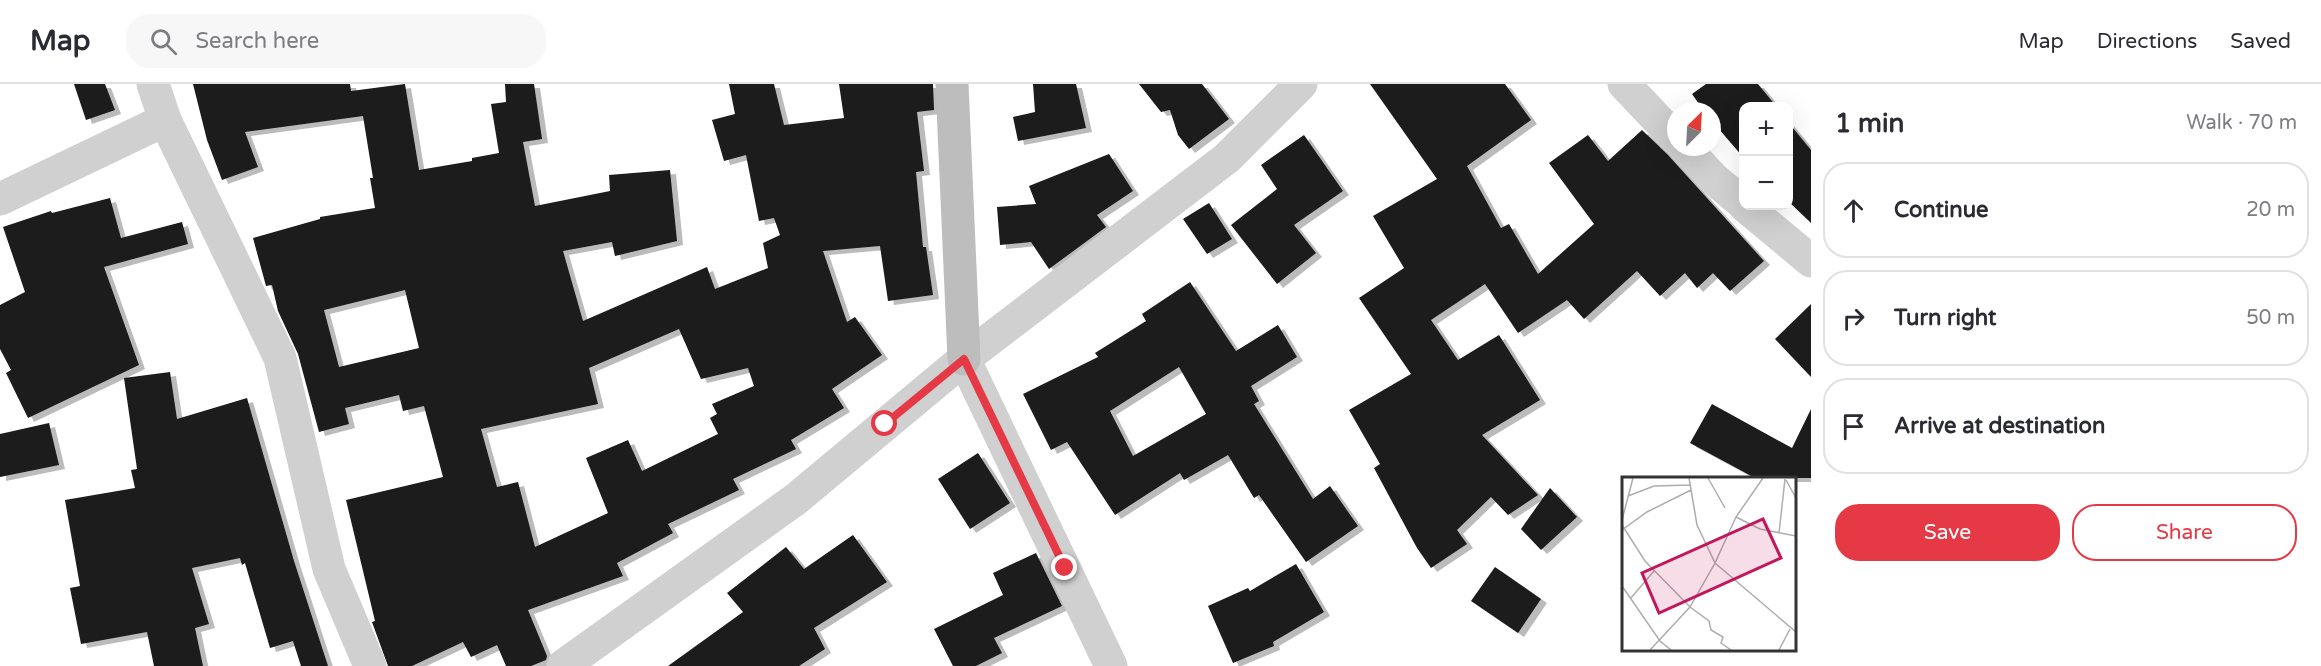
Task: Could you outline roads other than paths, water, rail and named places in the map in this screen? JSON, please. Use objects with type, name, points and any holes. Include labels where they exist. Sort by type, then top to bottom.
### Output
[{"type":"street","points":[[153,84],[165,120],[280,357],[330,569],[370,666]]},
{"type":"street","points":[[952,84],[964,359],[1111,666]]},
{"type":"street","points":[[563,666],[796,499],[964,359],[1227,158],[1301,84]]},
{"type":"street","points":[[1624,84],[1667,129]]},
{"type":"street","points":[[0,199],[165,120]]},
{"type":"street","points":[[1692,156],[1739,201]]},
{"type":"street","points":[[1750,210],[1811,261]]}]
